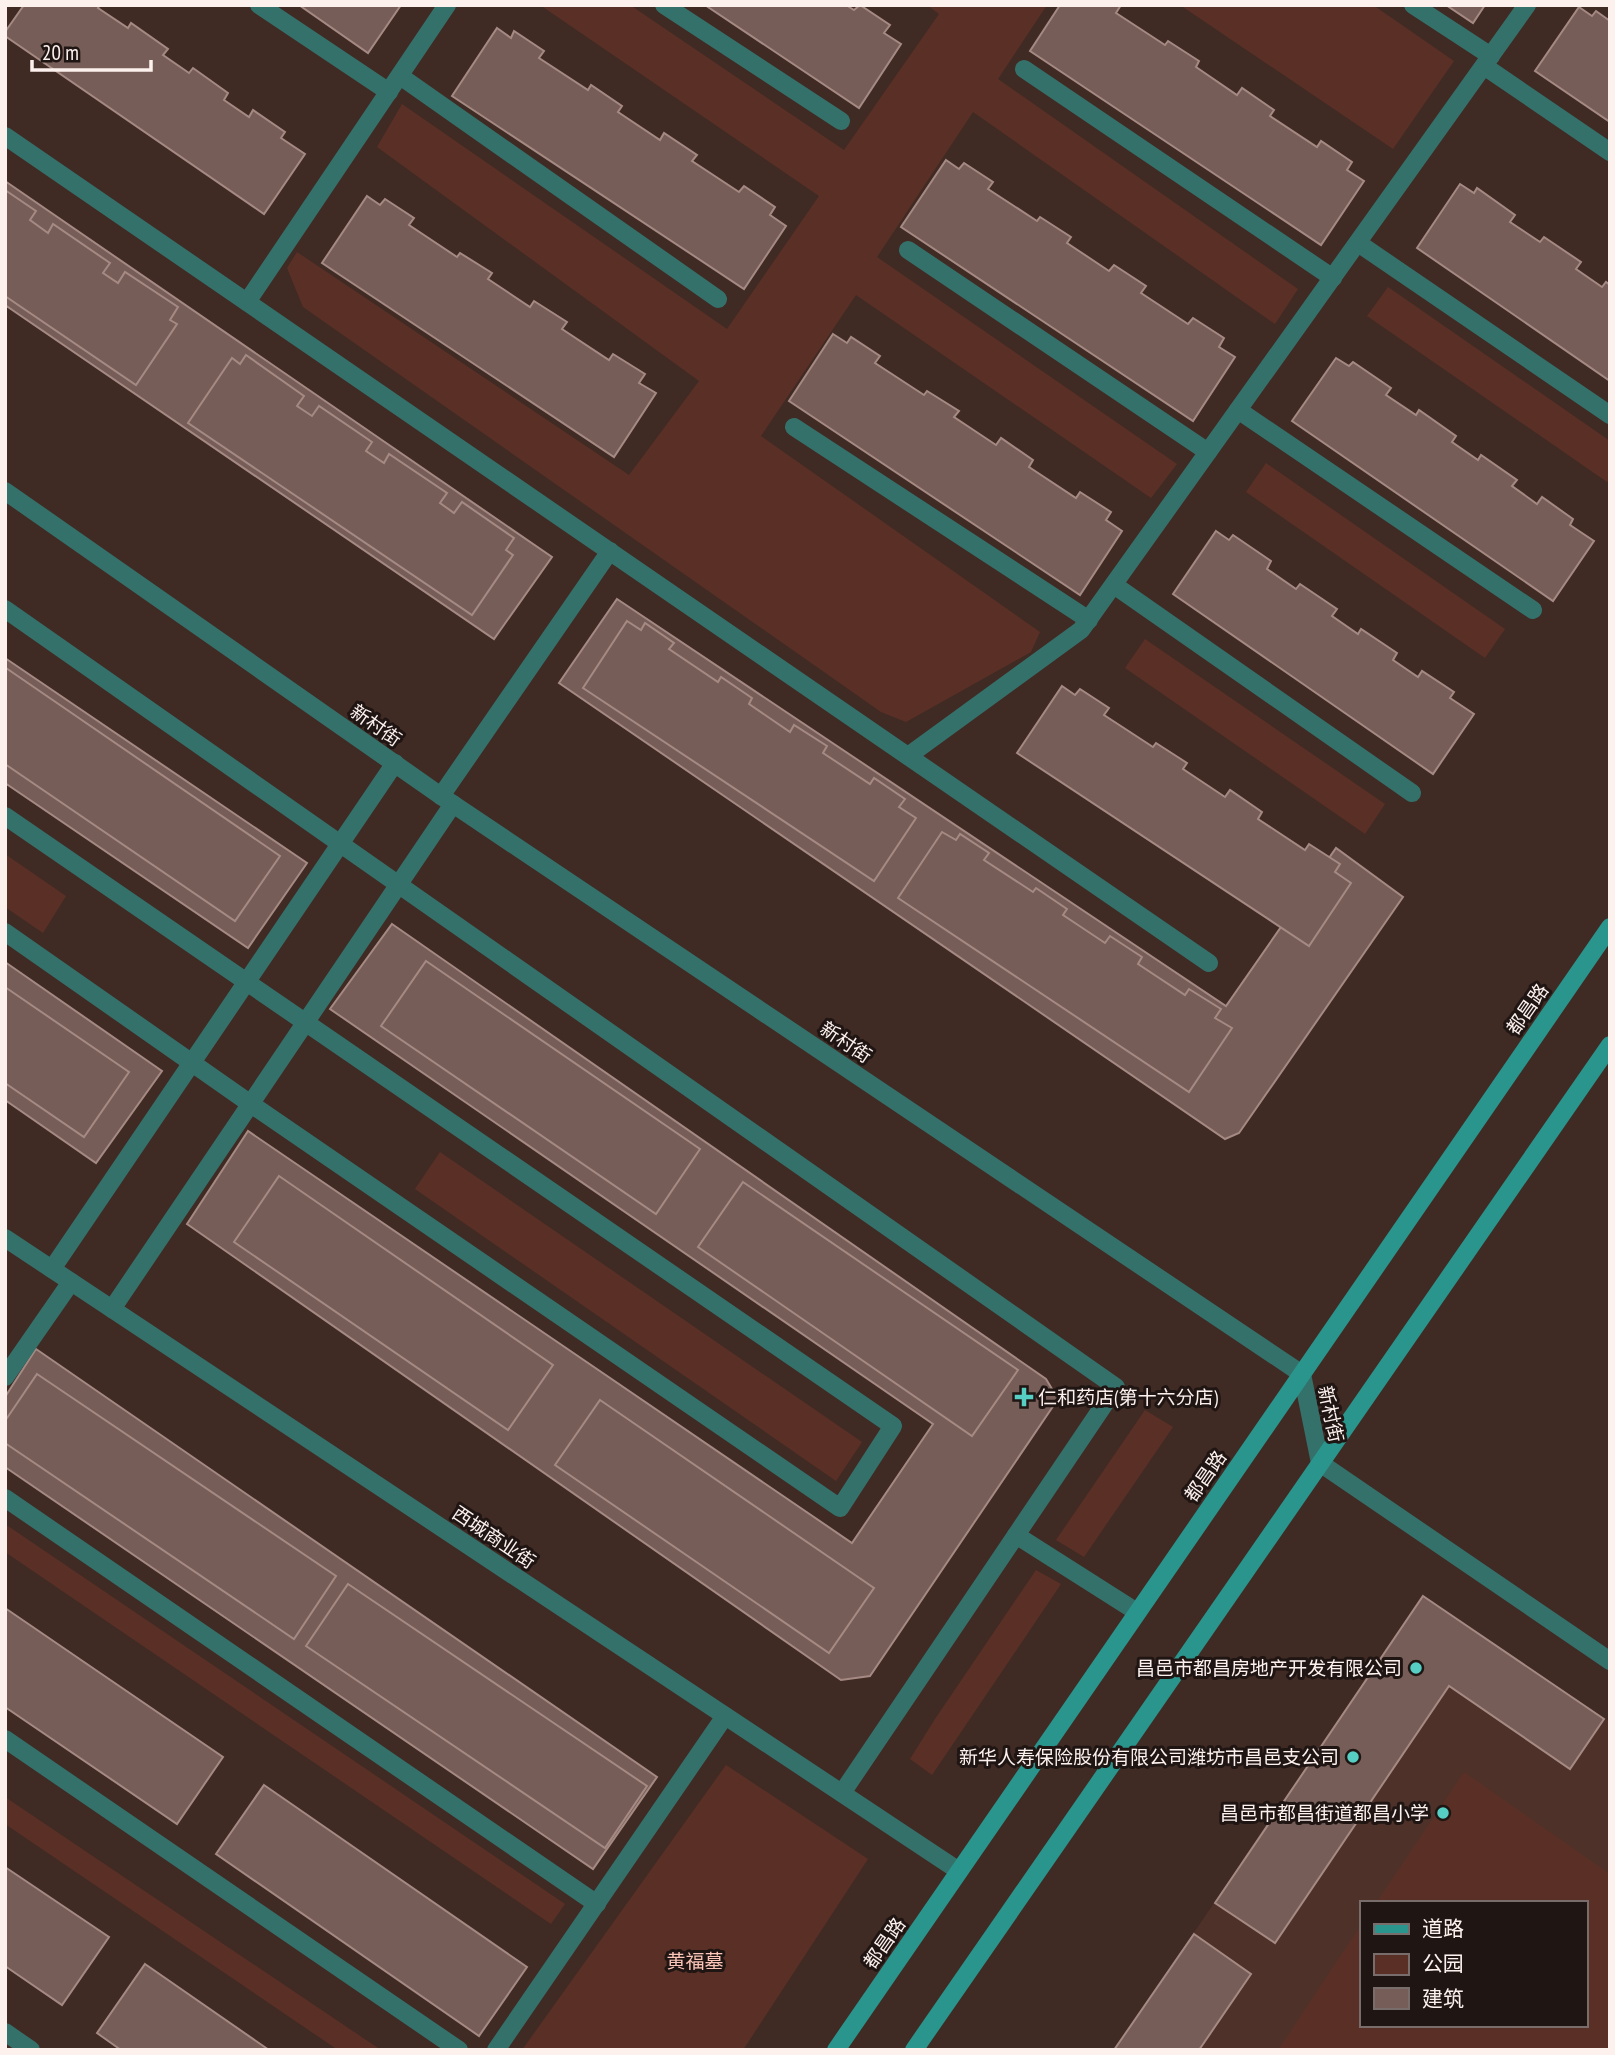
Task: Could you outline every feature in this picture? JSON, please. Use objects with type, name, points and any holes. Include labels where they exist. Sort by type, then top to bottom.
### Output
[{"type":"main road","name":"都昌路","points":[[835,2050],[1610,927]]},
{"type":"main road","points":[[914,2050],[1610,1045]]},
{"type":"street","points":[[259,5],[389,92]]},
{"type":"street","points":[[247,302],[447,5]]},
{"type":"street","points":[[664,5],[841,121]]},
{"type":"street","points":[[1413,5],[1610,152]]},
{"type":"street","points":[[908,756],[1081,630],[1527,5]]},
{"type":"street","points":[[1024,69],[1333,278]]},
{"type":"street","points":[[400,76],[718,299]]},
{"type":"street","points":[[5,136],[1209,963]]},
{"type":"street","points":[[1358,243],[1610,415]]},
{"type":"street","points":[[908,250],[1208,452]]},
{"type":"street","points":[[1238,410],[1533,610]]},
{"type":"street","points":[[794,427],[1089,620]]},
{"type":"street","name":"新村街","points":[[5,491],[447,800],[1301,1374],[1320,1463],[1610,1661]]},
{"type":"street","points":[[112,1309],[399,885],[447,800],[610,551]]},
{"type":"street","points":[[1114,584],[1412,793]]},
{"type":"street","points":[[5,609],[1116,1387],[842,1793]]},
{"type":"street","points":[[51,1269],[395,764]]},
{"type":"street","points":[[5,816],[893,1426],[840,1508],[191,1063],[5,932]]},
{"type":"street","name":"西城商业街","points":[[5,1238],[959,1871]]},
{"type":"street","points":[[5,1377],[71,1282]]},
{"type":"street","points":[[5,1498],[597,1904]]},
{"type":"street","points":[[1016,1535],[1137,1612]]},
{"type":"street","points":[[496,2050],[725,1716]]},
{"type":"street","points":[[5,1739],[459,2050]]},
{"type":"street","points":[[5,2032],[31,2050]]},
{"type":"shaded area","name":"昌邑市都昌街道都昌小学","points":[[1423,1596],[1610,1722],[1610,2050],[1114,2050]]},
{"type":"green space","points":[[540,5],[630,5],[844,150],[939,14],[927,5],[1047,5],[998,79],[1298,289],[1275,324],[973,112],[877,257],[1177,464],[1151,498],[856,295],[761,436],[1040,632],[1031,652],[906,722],[881,712],[303,307],[287,268],[297,252],[629,475],[699,381],[377,147],[402,104],[727,329],[819,196]]},
{"type":"green space","points":[[1180,5],[1373,5],[1454,61],[1393,149]]},
{"type":"green space","points":[[1388,287],[1610,441],[1610,478],[1607,482],[1367,316]]},
{"type":"green space","points":[[1266,463],[1505,629],[1485,658],[1246,492]]},
{"type":"green space","points":[[1145,639],[1385,804],[1365,834],[1125,668]]},
{"type":"green space","points":[[5,854],[66,896],[43,933],[5,907]]},
{"type":"green space","points":[[440,1152],[862,1442],[836,1481],[415,1189]]},
{"type":"green space","points":[[1145,1410],[1173,1427],[1084,1557],[1056,1540]]},
{"type":"green space","points":[[5,1524],[565,1904],[551,1924],[5,1552]]},
{"type":"green space","points":[[1036,1570],[1061,1584],[932,1775],[910,1759]]},
{"type":"green space","name":"黄福墓","points":[[726,1765],[868,1859],[743,2050],[522,2050]]},
{"type":"green space","points":[[1464,1772],[1610,1874],[1610,2050],[1278,2050],[1360,1927],[1360,2027],[1587,2027],[1587,1901],[1377,1901]]},
{"type":"green space","points":[[5,1797],[381,2050],[338,2050],[5,1824]]},
{"type":"building","points":[[24,5],[100,5],[98,8],[128,28],[131,23],[168,49],[163,55],[189,73],[193,68],[228,93],[224,100],[249,117],[253,110],[285,132],[281,138],[305,154],[264,214],[5,36]]},
{"type":"building","points":[[299,5],[401,5],[368,53]]},
{"type":"building","points":[[705,5],[846,5],[854,10],[860,5],[890,25],[884,33],[901,44],[859,108]]},
{"type":"building","points":[[1060,5],[1121,5],[1116,13],[1165,45],[1168,41],[1199,61],[1196,67],[1237,95],[1242,88],[1274,110],[1270,116],[1317,147],[1321,141],[1352,162],[1347,170],[1364,181],[1321,245],[1030,51]]},
{"type":"building","points":[[1446,5],[1485,5],[1473,23]]},
{"type":"building","points":[[1579,7],[1592,16],[1596,11],[1610,21],[1610,122],[1535,71]]},
{"type":"building","points":[[497,28],[511,38],[514,31],[544,51],[539,58],[588,90],[591,85],[622,106],[618,112],[660,140],[664,133],[697,155],[692,161],[739,192],[744,186],[775,207],[770,215],[786,226],[744,289],[452,96]]},
{"type":"building","points":[[946,160],[959,169],[964,163],[993,182],[988,189],[1037,221],[1040,217],[1071,237],[1067,243],[1109,271],[1114,265],[1146,286],[1141,293],[1188,324],[1193,318],[1224,338],[1219,347],[1235,357],[1193,421],[901,227]]},
{"type":"building","points":[[5,181],[552,557],[494,639],[5,305]]},
{"type":"building","points":[[1460,184],[1474,193],[1477,188],[1515,215],[1510,222],[1540,242],[1544,237],[1581,262],[1576,269],[1602,287],[1606,282],[1610,285],[1610,381],[1417,248]]},
{"type":"building","points":[[5,190],[36,211],[30,220],[48,233],[53,224],[110,263],[103,273],[118,283],[125,272],[178,307],[170,320],[177,324],[136,385],[5,296]]},
{"type":"building","points":[[367,196],[380,205],[385,199],[414,218],[409,225],[457,257],[460,253],[492,273],[488,279],[530,307],[534,301],[567,322],[562,329],[609,360],[613,354],[645,374],[639,383],[656,393],[614,457],[322,263]]},
{"type":"building","points":[[833,334],[847,343],[851,337],[880,356],[875,363],[924,395],[927,391],[959,411],[954,417],[996,445],[1001,438],[1033,460],[1029,467],[1076,498],[1080,492],[1111,512],[1106,520],[1122,531],[1080,595],[789,401]]},
{"type":"building","points":[[246,355],[304,396],[297,406],[312,416],[319,406],[372,442],[366,451],[384,463],[389,454],[447,493],[440,503],[454,513],[462,502],[514,538],[506,550],[513,555],[472,615],[188,423],[232,358],[240,364]]},
{"type":"building","points":[[1336,358],[1349,366],[1353,362],[1391,388],[1386,395],[1416,415],[1419,410],[1456,436],[1452,442],[1478,460],[1481,455],[1517,480],[1512,486],[1537,504],[1542,497],[1573,519],[1570,525],[1594,541],[1553,601],[1292,421]]},
{"type":"building","points":[[1216,531],[1229,540],[1233,535],[1271,561],[1267,569],[1296,589],[1300,584],[1337,609],[1332,616],[1358,634],[1361,629],[1397,653],[1393,660],[1418,677],[1422,671],[1454,692],[1450,698],[1474,714],[1433,774],[1173,594]]},
{"type":"building","points":[[617,599],[1226,1006],[1336,848],[1403,897],[1239,1133],[1225,1139],[559,683]]},
{"type":"building","points":[[627,621],[641,630],[645,623],[674,643],[669,649],[718,682],[721,677],[752,698],[749,704],[790,732],[794,725],[827,746],[823,753],[870,784],[874,778],[905,799],[899,807],[916,818],[874,881],[583,688]]},
{"type":"building","points":[[5,658],[307,863],[248,948],[5,783]]},
{"type":"building","points":[[6,668],[280,856],[235,921],[5,764]]},
{"type":"building","points":[[1062,686],[1075,695],[1080,689],[1109,708],[1104,715],[1153,747],[1156,743],[1187,763],[1183,769],[1225,797],[1230,790],[1262,812],[1258,819],[1305,850],[1309,844],[1340,864],[1335,872],[1351,883],[1309,946],[1017,753]]},
{"type":"building","points":[[942,832],[956,840],[960,834],[989,853],[984,860],[1033,892],[1036,888],[1067,909],[1063,915],[1105,943],[1110,936],[1142,957],[1138,964],[1185,995],[1189,989],[1221,1009],[1215,1018],[1232,1028],[1189,1092],[898,898]]},
{"type":"building","points":[[392,924],[1046,1379],[1058,1399],[870,1676],[841,1680],[187,1224],[248,1131],[852,1543],[933,1424],[330,1009]]},
{"type":"building","points":[[426,961],[700,1149],[656,1214],[381,1026]]},
{"type":"building","points":[[5,962],[162,1071],[96,1163],[5,1100]]},
{"type":"building","points":[[5,987],[129,1072],[84,1137],[5,1083]]},
{"type":"building","points":[[279,1176],[553,1365],[508,1430],[234,1242]]},
{"type":"building","points":[[743,1182],[1018,1370],[972,1436],[698,1247]]},
{"type":"building","points":[[36,1349],[657,1777],[593,1869],[5,1467],[5,1397]]},
{"type":"building","points":[[37,1374],[336,1576],[294,1639],[5,1443],[5,1421]]},
{"type":"building","points":[[600,1400],[874,1588],[829,1653],[555,1465]]},
{"type":"building","points":[[348,1584],[647,1786],[605,1848],[306,1646]]},
{"type":"building","points":[[1423,1596],[1604,1719],[1570,1769],[1449,1686],[1275,1943],[1215,1903]]},
{"type":"building","points":[[5,1608],[223,1757],[177,1824],[5,1707]]},
{"type":"building","points":[[264,1785],[527,1967],[479,2036],[216,1854]]},
{"type":"building","points":[[5,1867],[109,1937],[62,2005],[5,1966]]},
{"type":"building","points":[[1194,1934],[1251,1974],[1199,2050],[1114,2050]]},
{"type":"building","points":[[145,1964],[269,2050],[121,2050],[97,2033]]},
{"type":"place","name":"仁和药店(第十六分店)","points":[[1024,1397]]},
{"type":"place","name":"昌邑市都昌房地产开发有限公司","points":[[1416,1668]]},
{"type":"place","name":"新华人寿保险股份有限公司潍坊市昌邑支公司","points":[[1353,1757]]},
{"type":"place","name":"昌邑市都昌街道都昌小学","points":[[1443,1813]]}]
